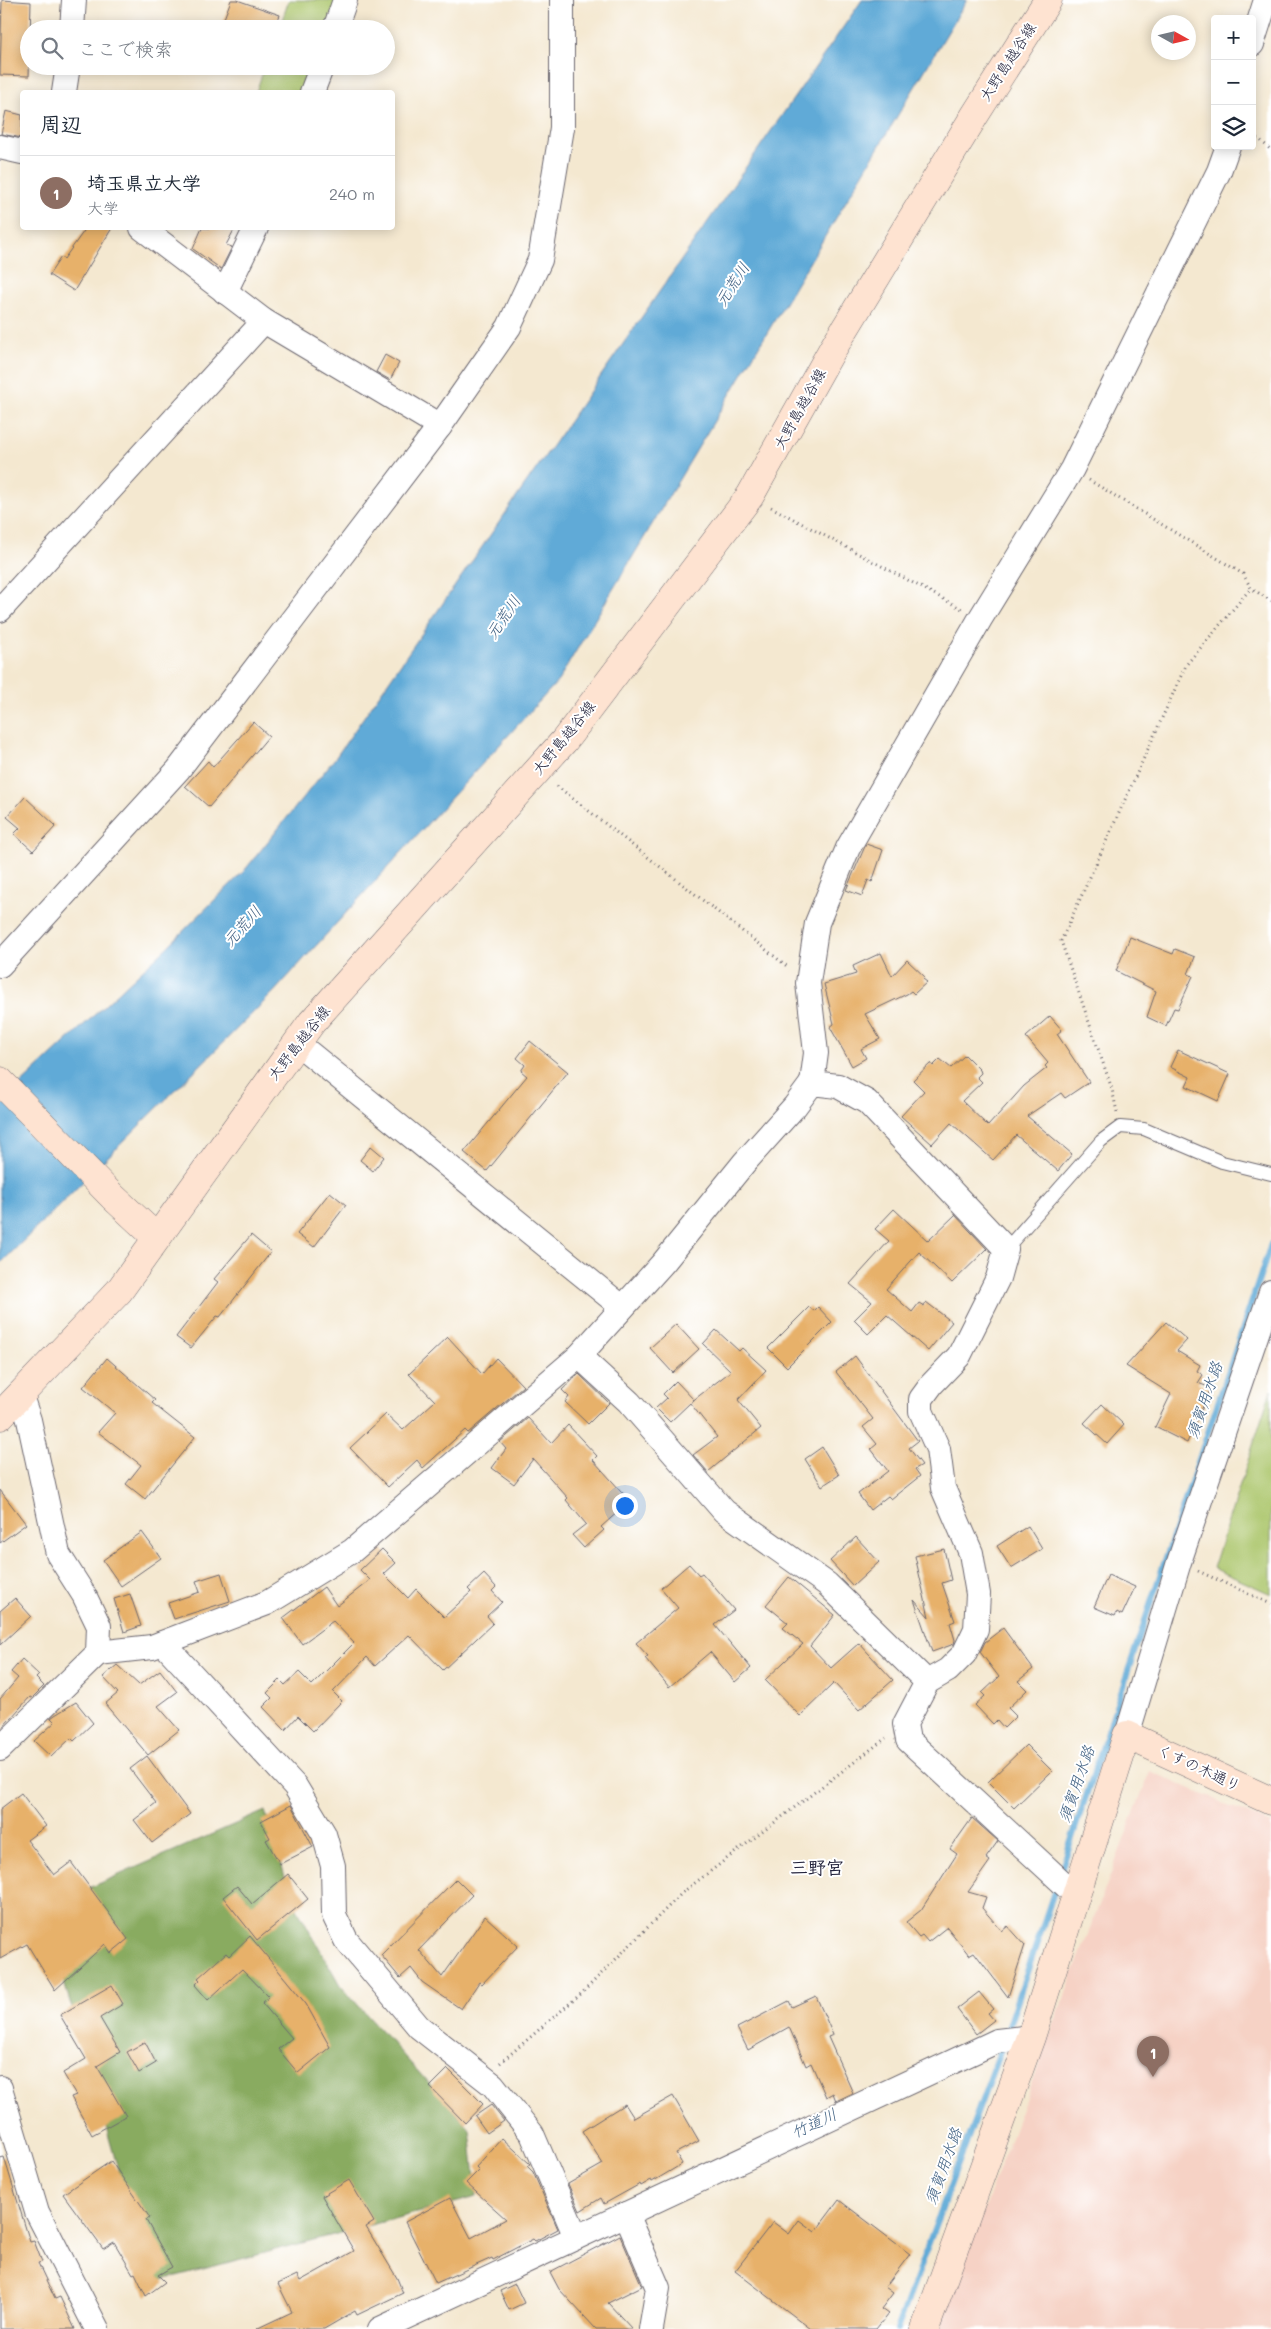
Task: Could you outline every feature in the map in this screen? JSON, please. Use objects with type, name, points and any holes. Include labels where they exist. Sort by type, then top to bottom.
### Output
[{"type":"main road","name":"大野島越谷線","points":[[0,1416],[119,1291],[312,1022],[564,741],[750,496],[837,341],[974,115],[1048,0]]},
{"type":"main road","points":[[0,1081],[113,1197],[156,1237]]},
{"type":"main road","points":[[925,2329],[1032,2037],[1078,1896],[1127,1735]]},
{"type":"main road","name":"くすの木通り","points":[[1127,1735],[1271,1801]]},
{"type":"street","points":[[73,20],[74,0]]},
{"type":"street","points":[[338,20],[345,0]]},
{"type":"street","points":[[0,965],[178,770],[440,426],[509,328],[540,260],[562,128],[562,0]]},
{"type":"street","points":[[1256,31],[1266,0]]},
{"type":"street","points":[[64,90],[67,75]]},
{"type":"street","points":[[313,90],[319,75]]},
{"type":"street","points":[[0,147],[20,152]]},
{"type":"street","points":[[0,1749],[98,1653],[163,1643],[267,1603],[352,1551],[579,1356],[662,1263],[744,1163],[795,1106],[812,1083],[816,1053],[808,982],[817,923],[848,848],[980,619],[1072,469],[1219,171],[1227,150]]},
{"type":"street","points":[[145,230],[264,321],[440,426]]},
{"type":"street","points":[[225,292],[255,230]]},
{"type":"street","points":[[0,610],[264,321]]},
{"type":"street","points":[[297,1043],[622,1307]]},
{"type":"street","points":[[812,1083],[838,1086],[867,1102],[1006,1249],[998,1278],[959,1356],[932,1384],[921,1399],[921,1411],[938,1449],[943,1488],[970,1553],[978,1594],[976,1629],[964,1654],[948,1670],[927,1682],[905,1724],[908,1740],[1078,1896]]},
{"type":"street","points":[[1127,1735],[1180,1562],[1271,1292]]},
{"type":"street","points":[[579,1356],[630,1402],[724,1511],[827,1584],[927,1682]]},
{"type":"street","points":[[21,1396],[29,1420],[58,1554],[84,1595],[99,1626],[98,1653]]},
{"type":"street","points":[[163,1643],[295,1786],[324,1834],[333,1866],[334,1915],[346,1940],[419,2027],[493,2084],[532,2134],[576,2237]]},
{"type":"street","points":[[380,2329],[997,2041],[1032,2037]]},
{"type":"street","points":[[0,2088],[37,2212],[97,2329]]},
{"type":"street","points":[[626,2214],[658,2288],[651,2329]]},
{"type":"lane","points":[[1006,1249],[1102,1141],[1120,1127],[1144,1129],[1222,1162],[1271,1174]]},
{"type":"path","points":[[1256,138],[1271,150]]},
{"type":"path","points":[[1072,469],[1243,574],[1251,588],[1271,601]]},
{"type":"path","points":[[750,496],[980,619]]},
{"type":"path","points":[[1120,1127],[1112,1089],[1061,941],[1186,665],[1251,588]]},
{"type":"path","points":[[556,785],[808,982]]},
{"type":"path","points":[[1180,1562],[1271,1604]]},
{"type":"path","points":[[484,2077],[582,1993],[683,1892],[857,1758],[905,1724]]},
{"type":"shaded area","points":[[1150,1771],[1271,1824],[1271,2329],[938,2329]]},
{"type":"green space","points":[[289,0],[338,0],[330,20],[282,20]]},
{"type":"green space","points":[[262,75],[310,75],[305,90],[257,90]]},
{"type":"green space","points":[[1271,1390],[1271,1594],[1213,1568]]},
{"type":"green space","points":[[265,1811],[292,1899],[340,1985],[470,2129],[477,2197],[150,2283],[77,2024],[41,1909]]},
{"type":"water","name":"元荒川","points":[[862,0],[967,0],[558,681],[272,994],[0,1264],[0,1103],[164,950],[244,871],[336,757]]},
{"type":"building","points":[[2,0],[31,2],[31,20],[20,20],[20,75],[29,76],[0,75]]},
{"type":"building","points":[[231,0],[237,0],[280,15],[278,20],[223,20]]},
{"type":"building","points":[[6,111],[20,114],[20,138],[1,134]]},
{"type":"building","points":[[85,230],[111,230],[74,291],[49,275],[61,257],[64,259]]},
{"type":"building","points":[[201,230],[234,230],[226,245],[232,247],[221,269],[193,249]]},
{"type":"building","points":[[385,355],[399,363],[390,380],[376,372]]},
{"type":"building","points":[[253,722],[269,736],[209,807],[185,786],[208,761],[213,767]]},
{"type":"building","points":[[25,797],[56,826],[33,851],[14,834],[20,828],[7,817]]},
{"type":"building","points":[[866,844],[883,850],[872,882],[868,880],[862,896],[846,890]]},
{"type":"building","points":[[1130,937],[1173,954],[1175,949],[1195,957],[1188,974],[1193,976],[1178,1009],[1174,1008],[1166,1026],[1147,1017],[1156,991],[1116,971]]},
{"type":"building","points":[[881,953],[892,976],[907,960],[925,977],[923,979],[927,982],[914,994],[911,991],[865,1014],[880,1039],[861,1049],[866,1058],[852,1066],[830,1027],[834,1024],[824,984],[856,974],[853,966]]},
{"type":"building","points":[[1050,1016],[1062,1030],[1057,1034],[1089,1082],[1065,1098],[1061,1093],[1027,1116],[1072,1154],[1058,1171],[1016,1135],[993,1160],[951,1123],[932,1144],[901,1116],[924,1091],[913,1080],[931,1063],[933,1066],[940,1059],[951,1068],[965,1055],[980,1070],[981,1073],[977,1077],[982,1082],[962,1101],[988,1126],[1024,1086],[1047,1068],[1045,1066],[1048,1063],[1026,1037]]},
{"type":"building","points":[[530,1041],[568,1072],[487,1171],[464,1152],[527,1076],[521,1071],[525,1065],[517,1058]]},
{"type":"building","points":[[1178,1050],[1230,1074],[1218,1101],[1186,1086],[1190,1077],[1170,1067]]},
{"type":"building","points":[[371,1146],[384,1157],[373,1171],[360,1160]]},
{"type":"building","points":[[330,1192],[346,1205],[314,1247],[297,1234]]},
{"type":"building","points":[[894,1209],[928,1241],[955,1215],[987,1249],[952,1283],[919,1252],[886,1289],[912,1312],[919,1303],[924,1306],[926,1302],[952,1322],[928,1351],[887,1315],[868,1334],[854,1320],[872,1302],[850,1284],[889,1241],[875,1229]]},
{"type":"building","points":[[251,1235],[271,1252],[220,1317],[217,1316],[191,1348],[176,1337],[218,1282],[214,1279]]},
{"type":"building","points":[[809,1307],[814,1311],[818,1307],[832,1322],[787,1367],[768,1348]]},
{"type":"building","points":[[1166,1322],[1187,1340],[1177,1351],[1200,1365],[1197,1371],[1203,1375],[1198,1383],[1211,1388],[1187,1443],[1155,1427],[1171,1394],[1126,1366]]},
{"type":"building","points":[[676,1324],[699,1349],[673,1373],[650,1348]]},
{"type":"building","points":[[716,1330],[739,1351],[742,1348],[766,1370],[738,1400],[761,1428],[708,1472],[693,1455],[717,1437],[690,1403],[670,1422],[656,1408],[667,1398],[663,1394],[676,1381],[694,1400],[731,1371],[703,1344]]},
{"type":"building","points":[[448,1337],[482,1374],[496,1358],[523,1386],[468,1433],[465,1430],[423,1468],[417,1460],[388,1487],[350,1448],[386,1414],[403,1430],[435,1401],[409,1374]]},
{"type":"building","points":[[855,1356],[918,1441],[909,1448],[922,1465],[915,1469],[920,1476],[891,1499],[888,1496],[870,1510],[858,1494],[888,1471],[871,1449],[877,1444],[863,1427],[873,1419],[836,1372]]},
{"type":"building","points":[[107,1358],[155,1400],[152,1403],[195,1437],[145,1499],[126,1484],[141,1465],[98,1432],[115,1413],[83,1387]]},
{"type":"building","points":[[579,1374],[609,1403],[588,1424],[565,1402],[569,1397],[562,1390]]},
{"type":"building","points":[[1102,1404],[1124,1425],[1107,1444],[1084,1423]]},
{"type":"building","points":[[528,1418],[551,1443],[568,1425],[597,1456],[593,1460],[630,1501],[601,1527],[604,1530],[584,1548],[572,1535],[586,1524],[566,1500],[568,1498],[533,1459],[514,1484],[492,1468],[506,1449],[500,1442]]},
{"type":"building","points":[[822,1447],[839,1475],[822,1486],[805,1459]]},
{"type":"building","points":[[0,1490],[26,1524],[0,1543]]},
{"type":"building","points":[[1028,1526],[1042,1549],[1011,1568],[997,1546]]},
{"type":"building","points":[[142,1532],[161,1558],[121,1586],[103,1560]]},
{"type":"building","points":[[856,1537],[879,1562],[853,1586],[830,1561]]},
{"type":"building","points":[[382,1549],[396,1563],[384,1574],[408,1598],[416,1589],[444,1617],[471,1592],[468,1589],[484,1574],[496,1587],[492,1591],[502,1602],[487,1616],[493,1623],[443,1670],[409,1635],[375,1666],[367,1657],[333,1692],[342,1701],[313,1731],[298,1716],[285,1730],[263,1707],[272,1698],[267,1693],[280,1680],[285,1685],[299,1672],[312,1685],[354,1643],[333,1621],[302,1644],[283,1618],[324,1587],[337,1606],[370,1580],[360,1570]]},
{"type":"building","points":[[944,1549],[951,1580],[942,1583],[955,1621],[950,1623],[955,1640],[954,1644],[932,1652],[914,1600],[929,1617],[915,1556]]},
{"type":"building","points":[[689,1564],[699,1575],[702,1573],[734,1610],[715,1625],[751,1668],[735,1682],[710,1652],[669,1687],[645,1658],[648,1656],[636,1643],[678,1608],[661,1588]]},
{"type":"building","points":[[221,1573],[230,1601],[174,1619],[168,1603],[200,1592],[196,1581]]},
{"type":"building","points":[[1108,1575],[1135,1587],[1122,1615],[1117,1612],[1115,1616],[1094,1607]]},
{"type":"building","points":[[789,1577],[835,1615],[810,1646],[831,1668],[859,1643],[893,1680],[859,1710],[834,1683],[800,1716],[765,1680],[803,1644],[783,1628],[788,1623],[766,1605]]},
{"type":"building","points":[[130,1594],[141,1626],[124,1632],[114,1599]]},
{"type":"building","points":[[15,1598],[31,1616],[0,1645],[0,1611]]},
{"type":"building","points":[[1003,1628],[1033,1669],[1018,1681],[1027,1690],[1008,1708],[1016,1716],[1004,1728],[997,1720],[993,1724],[975,1705],[985,1696],[982,1693],[999,1677],[980,1652],[985,1642]]},
{"type":"building","points":[[22,1659],[39,1675],[36,1678],[44,1686],[32,1698],[30,1697],[0,1730],[0,1699],[18,1678],[11,1672]]},
{"type":"building","points":[[117,1665],[139,1685],[160,1670],[177,1692],[158,1706],[179,1730],[148,1755],[105,1704],[118,1693],[103,1677]]},
{"type":"building","points":[[76,1702],[93,1723],[74,1741],[71,1738],[51,1757],[34,1741],[55,1722],[51,1718]]},
{"type":"building","points":[[1026,1745],[1052,1771],[1014,1808],[988,1782]]},
{"type":"building","points":[[147,1756],[190,1814],[152,1843],[134,1820],[156,1803],[130,1769]]},
{"type":"building","points":[[21,1793],[46,1826],[27,1840],[54,1875],[71,1862],[128,1939],[111,1953],[105,1944],[55,1990],[27,1944],[0,1959],[0,1809]]},
{"type":"building","points":[[291,1805],[313,1847],[280,1864],[266,1840],[270,1838],[261,1821]]},
{"type":"building","points":[[972,1818],[998,1841],[986,1858],[990,1861],[968,1892],[986,1897],[982,1908],[1002,1931],[1008,1926],[1025,1945],[1008,1997],[974,1952],[969,1955],[947,1927],[928,1942],[922,1935],[919,1937],[906,1922],[921,1910],[957,1854],[950,1849]]},
{"type":"building","points":[[288,1874],[308,1899],[257,1940],[223,1897],[237,1886],[252,1904]]},
{"type":"building","points":[[456,1879],[472,1895],[419,1950],[442,1977],[485,1916],[518,1946],[482,1984],[479,1982],[461,2009],[422,1982],[411,1968],[400,1978],[381,1955]]},
{"type":"building","points":[[250,1936],[306,2004],[330,2047],[298,2073],[278,2049],[292,2038],[262,2003],[269,1997],[242,1969],[208,2000],[195,1985],[200,1980],[198,1978],[226,1953],[229,1956]]},
{"type":"building","points":[[112,1985],[123,2004],[100,2018],[120,2052],[97,2066],[126,2116],[92,2135],[71,2097],[76,2095],[63,2073],[86,2059],[60,2015]]},
{"type":"building","points":[[979,1992],[993,2009],[988,2013],[994,2020],[976,2034],[957,2009]]},
{"type":"building","points":[[816,1996],[833,2035],[828,2037],[853,2093],[836,2101],[833,2093],[826,2097],[811,2063],[806,2066],[789,2027],[748,2050],[737,2028],[789,2001],[792,2007]]},
{"type":"building","points":[[145,2042],[156,2063],[139,2073],[127,2052]]},
{"type":"building","points":[[448,2069],[483,2104],[465,2123],[430,2087]]},
{"type":"building","points":[[673,2096],[699,2141],[676,2153],[682,2164],[652,2182],[651,2180],[641,2186],[640,2184],[604,2204],[601,2198],[580,2211],[568,2184],[603,2164],[582,2131],[625,2104],[634,2118]]},
{"type":"building","points":[[491,2105],[504,2121],[487,2133],[475,2116]]},
{"type":"building","points":[[502,2138],[530,2164],[527,2166],[533,2172],[558,2229],[535,2241],[533,2239],[493,2260],[492,2258],[436,2283],[405,2222],[450,2198],[471,2238],[506,2219],[466,2183],[479,2170],[476,2167]]},
{"type":"building","points":[[4,2157],[30,2242],[34,2241],[42,2262],[38,2263],[55,2299],[60,2297],[75,2329],[0,2329],[0,2158]]},
{"type":"building","points":[[111,2161],[150,2218],[146,2220],[172,2267],[158,2275],[165,2282],[146,2296],[135,2273],[133,2274],[114,2242],[103,2249],[63,2194]]},
{"type":"building","points":[[349,2180],[374,2222],[366,2227],[397,2278],[403,2293],[357,2315],[355,2311],[324,2329],[256,2329],[292,2312],[278,2284],[297,2275],[300,2281],[354,2251],[322,2196]]},
{"type":"building","points":[[839,2200],[910,2254],[885,2287],[893,2293],[881,2309],[888,2314],[876,2329],[811,2329],[735,2271],[773,2222],[789,2234],[799,2220],[815,2232]]},
{"type":"building","points":[[620,2235],[642,2286],[608,2303],[632,2329],[596,2329],[559,2289],[550,2272]]},
{"type":"building","points":[[515,2284],[524,2303],[509,2310],[500,2291]]},
{"type":"waterway","name":"須賀用水路","points":[[1060,1874],[1271,1244]]},
{"type":"waterway","name":"須賀用水路","points":[[1006,2035],[1057,1883]]},
{"type":"waterway","name":"須賀用水路","points":[[897,2329],[1002,2046]]},
{"type":"place","name":"埼玉県立大学","points":[[1153,2077]]},
{"type":"district","name":"三野宮","points":[[817,1868]]},
{"type":"water label","name":"竹道川","points":[[814,2123]]}]
